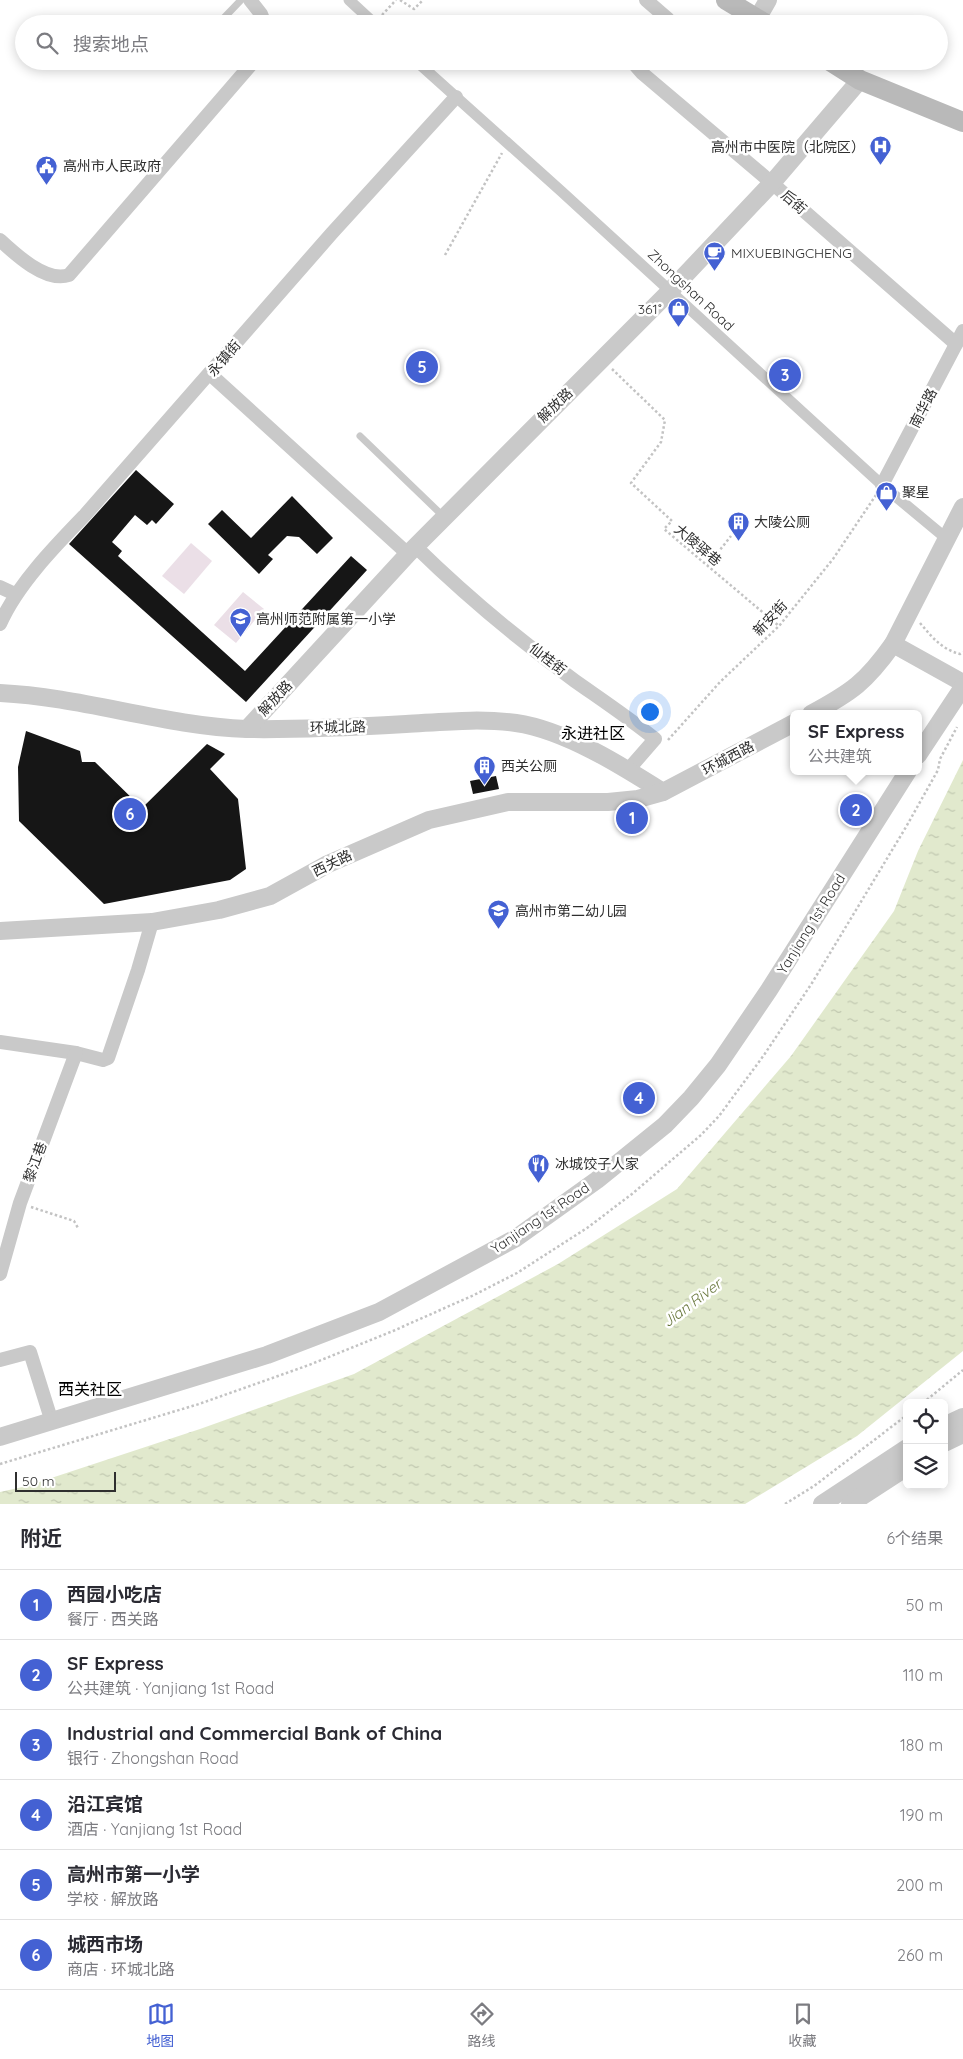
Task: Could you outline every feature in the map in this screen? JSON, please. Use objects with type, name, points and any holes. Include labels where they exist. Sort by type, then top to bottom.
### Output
[{"type":"main road","points":[[726,0],[752,15]]},
{"type":"main road","points":[[844,70],[860,80],[963,122]]},
{"type":"street","points":[[250,0],[261,15]]},
{"type":"street","points":[[348,0],[365,15]]},
{"type":"street","points":[[646,0],[663,15]]},
{"type":"street","points":[[764,15],[768,0]]},
{"type":"street","points":[[0,240],[42,272],[60,277],[68,275],[246,70]]},
{"type":"street","name":"Zhongshan Road","points":[[426,70],[882,485],[948,540]]},
{"type":"street","name":"后街","points":[[639,70],[956,344]]},
{"type":"street","name":"解放路","points":[[246,729],[412,550],[670,291],[772,183],[860,80]]},
{"type":"street","name":"永镇街","points":[[0,624],[15,594],[65,536],[210,374],[332,233],[456,98]]},
{"type":"street","name":"南华路","points":[[882,485],[963,331]]},
{"type":"street","name":"仙桂街","points":[[210,374],[412,550],[575,681],[627,716],[655,739]]},
{"type":"street","points":[[819,710],[843,697],[859,685],[871,674],[893,644],[948,540],[963,507]]},
{"type":"street","points":[[0,588],[15,594]]},
{"type":"street","points":[[893,644],[963,685],[922,749]]},
{"type":"street","name":"环城北路","points":[[0,693],[42,698],[168,720],[246,729],[465,722],[517,723],[566,738],[628,770],[663,792]]},
{"type":"street","name":"环城西路","points":[[663,792],[790,725]]},
{"type":"street","points":[[628,770],[655,739]]},
{"type":"street","name":"Yanjiang 1st Road","points":[[0,1437],[267,1355],[324,1335],[379,1312],[516,1238],[597,1180],[665,1125],[691,1098],[718,1064],[770,990],[905,775]]},
{"type":"street","name":"西关路","points":[[0,931],[152,922],[219,910],[270,896],[328,864],[429,820],[508,802],[608,802],[638,799],[663,792]]},
{"type":"street","points":[[0,1042],[76,1053],[103,1060],[108,1058],[152,922]]},
{"type":"street","name":"黎江巷","points":[[0,1274],[20,1204],[76,1053]]},
{"type":"street","points":[[0,1360],[30,1352],[51,1420]]},
{"type":"street","points":[[948,1424],[963,1417]]},
{"type":"street","points":[[948,1441],[963,1434]]},
{"type":"street","points":[[822,1504],[903,1451]]},
{"type":"street","points":[[850,1504],[903,1470]]},
{"type":"lane","points":[[227,15],[241,0]]},
{"type":"lane","points":[[360,436],[444,517]]},
{"type":"path","points":[[383,15],[396,0]]},
{"type":"path","points":[[400,0],[414,9],[423,0]]},
{"type":"path","points":[[445,255],[508,143]]},
{"type":"path","name":"大陵驿巷","points":[[602,360],[665,420],[661,442],[631,483],[672,522],[664,529],[779,626]]},
{"type":"path","name":"新安街","points":[[655,739],[664,744],[720,682],[779,626],[833,559],[882,485]]},
{"type":"path","points":[[708,565],[732,536]]},
{"type":"path","points":[[910,612],[932,639],[944,648],[960,654],[963,652]]},
{"type":"path","points":[[0,1464],[199,1404],[309,1365],[393,1331],[474,1295],[517,1273],[586,1228],[632,1194],[700,1135],[724,1109],[764,1055],[812,983],[906,827],[938,770],[940,759],[959,722]]},
{"type":"path","points":[[20,1204],[74,1221],[78,1228]]},
{"type":"path","points":[[928,1399],[963,1370]]},
{"type":"path","points":[[785,1504],[814,1486],[903,1419]]},
{"type":"shaded area","points":[[191,543],[212,561],[184,594],[162,576]]},
{"type":"shaded area","points":[[243,592],[264,609],[236,643],[214,625]]},
{"type":"water","name":"Jian River","points":[[963,760],[963,1351],[857,1436],[745,1504],[0,1504],[0,1492],[27,1486],[200,1429],[354,1374],[558,1264],[677,1189],[791,1056],[894,911],[918,851]]},
{"type":"building","points":[[136,470],[174,504],[156,524],[152,520],[147,525],[135,515],[112,542],[122,551],[118,556],[245,671],[351,556],[367,570],[246,702],[69,544]]},
{"type":"building","points":[[292,496],[333,538],[317,554],[299,537],[287,536],[268,555],[273,559],[259,574],[208,524],[222,510],[251,538]]},
{"type":"building","points":[[26,731],[80,751],[82,762],[95,762],[142,808],[207,744],[225,754],[210,769],[238,799],[246,869],[230,880],[104,904],[19,821],[18,767]]},
{"type":"building","name":"西关公厕","points":[[496,776],[499,789],[473,794],[470,781]]},
{"type":"place","name":"高州市中医院（北院区）","points":[[881,166]]},
{"type":"place","name":"高州市人民政府","points":[[47,185]]},
{"type":"place","name":"MIXUEBINGCHENG","points":[[715,272]]},
{"type":"place","name":"361˚","points":[[678,328]]},
{"type":"place","name":"高州市第一小学","points":[[422,367]]},
{"type":"place","name":"Industrial and Commercial Bank of China","points":[[785,375]]},
{"type":"place","name":"聚星","points":[[886,511]]},
{"type":"place","name":"大陵公厕","points":[[738,541]]},
{"type":"place","name":"高州师范附属第一小学","points":[[240,638]]},
{"type":"place","name":"西关公厕","points":[[485,785]]},
{"type":"place","name":"SF Express","points":[[856,810]]},
{"type":"place","name":"城西市场","points":[[130,814]]},
{"type":"place","name":"西园小吃店","points":[[632,818]]},
{"type":"place","name":"高州市第二幼儿园","points":[[499,930]]},
{"type":"place","name":"沿江宾馆","points":[[639,1098]]},
{"type":"place","name":"冰城饺子人家","points":[[539,1183]]},
{"type":"district","name":"永进社区","points":[[593,733]]},
{"type":"district","name":"西关社区","points":[[90,1389]]}]
